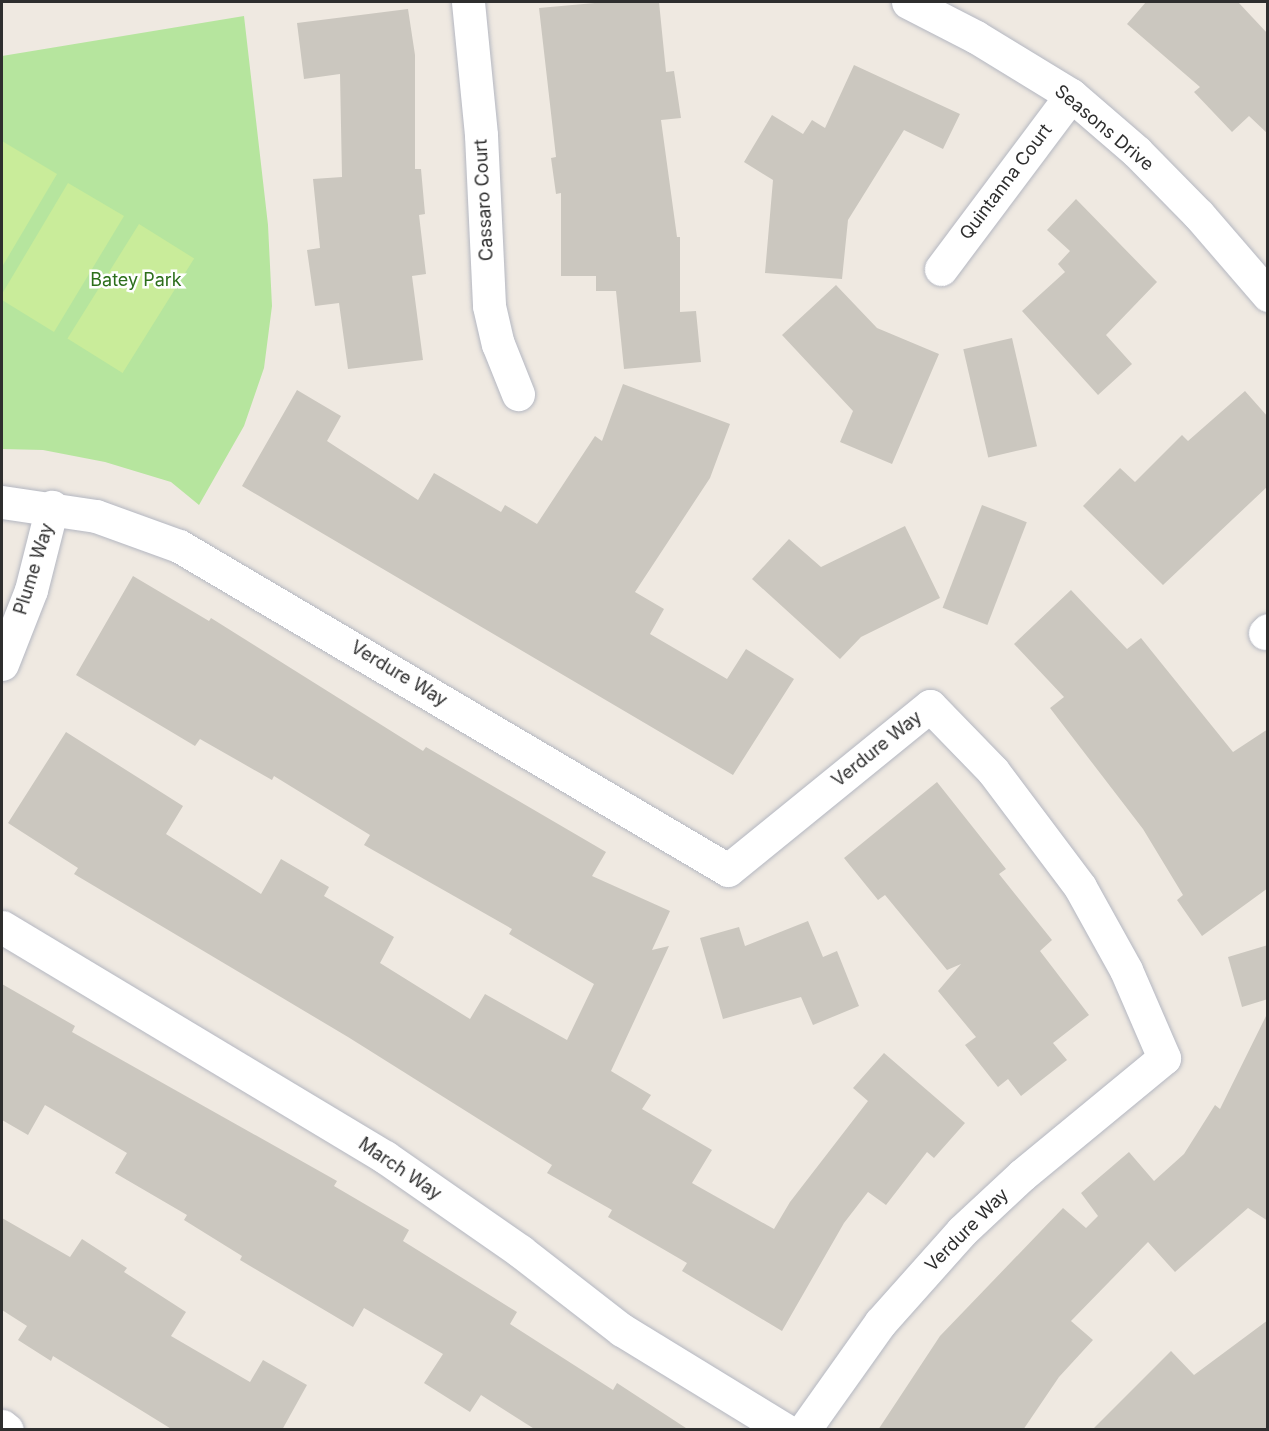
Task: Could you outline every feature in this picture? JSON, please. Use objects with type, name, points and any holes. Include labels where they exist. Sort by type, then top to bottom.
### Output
[{"type":"street","name":"Cassaro Court","points":[[468,2],[481,135],[489,306],[498,344],[518,394]]},
{"type":"street","name":"Seasons Drive","points":[[908,2],[976,37],[1071,95],[1137,152],[1199,215],[1268,296]]},
{"type":"street","name":"Quintanna Court","points":[[941,269],[1071,95]]},
{"type":"street","name":"Verdure Way","points":[[2,502],[52,507],[138,530],[218,567],[728,870],[930,706],[993,771],[1080,887],[1126,970],[1164,1058],[1022,1175],[962,1231],[880,1323],[804,1430]]},
{"type":"street","name":"Plume Way","points":[[2,664],[31,590],[52,507]]},
{"type":"street","name":"March Way","points":[[2,927],[385,1157],[520,1251],[622,1330],[785,1430]]},
{"type":"street","points":[[2,1426],[8,1430]]},
{"type":"green space","name":"Batey Park","points":[[244,16],[268,225],[272,306],[264,368],[244,426],[199,505],[171,482],[105,462],[43,450],[2,449],[2,56]]},
{"type":"green space","points":[[2,141],[57,174],[2,267]]},
{"type":"green space","points":[[68,183],[124,216],[54,332],[2,300],[2,294]]},
{"type":"green space","points":[[139,224],[194,258],[123,373],[67,338]]},
{"type":"building","points":[[606,2],[659,2],[666,72],[674,71],[681,118],[661,120],[677,237],[680,237],[680,312],[696,311],[701,362],[624,369],[616,291],[596,291],[596,276],[561,276],[561,193],[556,194],[551,158],[556,157],[539,8]]},
{"type":"building","points":[[1146,2],[1238,2],[1268,34],[1268,134],[1249,116],[1232,132],[1194,92],[1200,87],[1127,24]]},
{"type":"building","points":[[408,9],[415,55],[415,169],[421,169],[425,214],[419,215],[426,274],[412,276],[423,360],[348,369],[339,303],[315,306],[307,250],[320,248],[313,179],[342,177],[340,74],[304,79],[297,23]]},
{"type":"building","points":[[854,65],[960,114],[943,149],[904,130],[848,220],[842,279],[765,273],[773,180],[744,162],[772,115],[803,134],[812,120],[825,128]]},
{"type":"building","points":[[1076,199],[1157,282],[1106,335],[1132,364],[1098,395],[1022,311],[1065,272],[1058,264],[1070,251],[1047,230]]},
{"type":"building","points":[[836,285],[877,328],[939,354],[892,464],[840,442],[853,411],[782,335]]},
{"type":"building","points":[[1012,338],[1037,446],[988,457],[963,349]]},
{"type":"building","points":[[623,384],[730,424],[710,478],[635,592],[664,609],[650,634],[727,679],[746,649],[794,679],[733,775],[242,486],[297,390],[341,416],[327,441],[418,500],[434,473],[501,512],[505,505],[537,524],[595,436],[602,441]]},
{"type":"building","points":[[1245,391],[1268,417],[1268,486],[1163,585],[1083,506],[1120,468],[1135,482],[1182,435],[1188,441]]},
{"type":"building","points":[[982,505],[1027,522],[987,625],[943,608]]},
{"type":"building","points":[[905,526],[940,598],[861,637],[840,659],[752,579],[789,539],[821,567]]},
{"type":"building","points":[[133,576],[209,621],[211,618],[423,751],[426,747],[606,852],[592,876],[670,911],[652,950],[669,946],[611,1071],[651,1095],[642,1109],[712,1150],[692,1183],[774,1229],[790,1202],[868,1101],[853,1088],[884,1053],[965,1123],[934,1158],[927,1152],[886,1205],[868,1192],[844,1223],[782,1331],[682,1271],[687,1263],[608,1217],[612,1210],[547,1173],[552,1165],[348,1037],[74,874],[78,868],[8,823],[66,732],[183,806],[166,834],[261,894],[281,859],[329,887],[324,896],[394,937],[380,963],[470,1019],[485,994],[567,1040],[594,984],[509,934],[512,929],[364,845],[370,835],[274,776],[272,780],[200,739],[195,746],[76,675]]},
{"type":"building","points":[[1071,590],[1127,649],[1141,638],[1233,752],[1268,729],[1268,888],[1202,936],[1177,900],[1183,895],[1143,829],[1050,708],[1064,697],[1014,644]]},
{"type":"building","points":[[937,782],[1006,869],[999,874],[1052,940],[1040,951],[1089,1015],[1053,1043],[1067,1060],[1021,1096],[1008,1079],[998,1087],[965,1045],[976,1037],[938,991],[961,964],[947,970],[885,895],[878,900],[844,858]]},
{"type":"building","points":[[808,921],[823,957],[837,951],[859,1006],[813,1025],[801,997],[723,1019],[700,938],[739,927],[745,946]]},
{"type":"building","points":[[1268,945],[1268,999],[1242,1007],[1228,957]]},
{"type":"building","points":[[2,984],[75,1026],[72,1032],[337,1181],[334,1186],[409,1230],[403,1241],[517,1312],[510,1324],[613,1390],[617,1383],[689,1430],[536,1430],[481,1395],[470,1412],[424,1383],[443,1354],[364,1308],[353,1327],[240,1260],[242,1256],[184,1220],[187,1215],[115,1173],[127,1153],[45,1105],[28,1135],[2,1120]]},
{"type":"building","points":[[1268,1012],[1268,1221],[1248,1208],[1175,1272],[1148,1242],[1071,1321],[1093,1340],[1059,1377],[1023,1430],[878,1430],[940,1336],[1063,1208],[1086,1228],[1098,1216],[1081,1193],[1129,1152],[1154,1181],[1184,1154],[1215,1105],[1220,1109]]},
{"type":"building","points":[[2,1218],[70,1257],[82,1239],[127,1268],[124,1272],[186,1312],[171,1336],[250,1382],[263,1360],[307,1385],[282,1430],[173,1430],[53,1356],[51,1361],[18,1340],[27,1326],[2,1310]]},
{"type":"building","points":[[1268,1320],[1268,1430],[1092,1430],[1171,1351],[1194,1375]]}]
